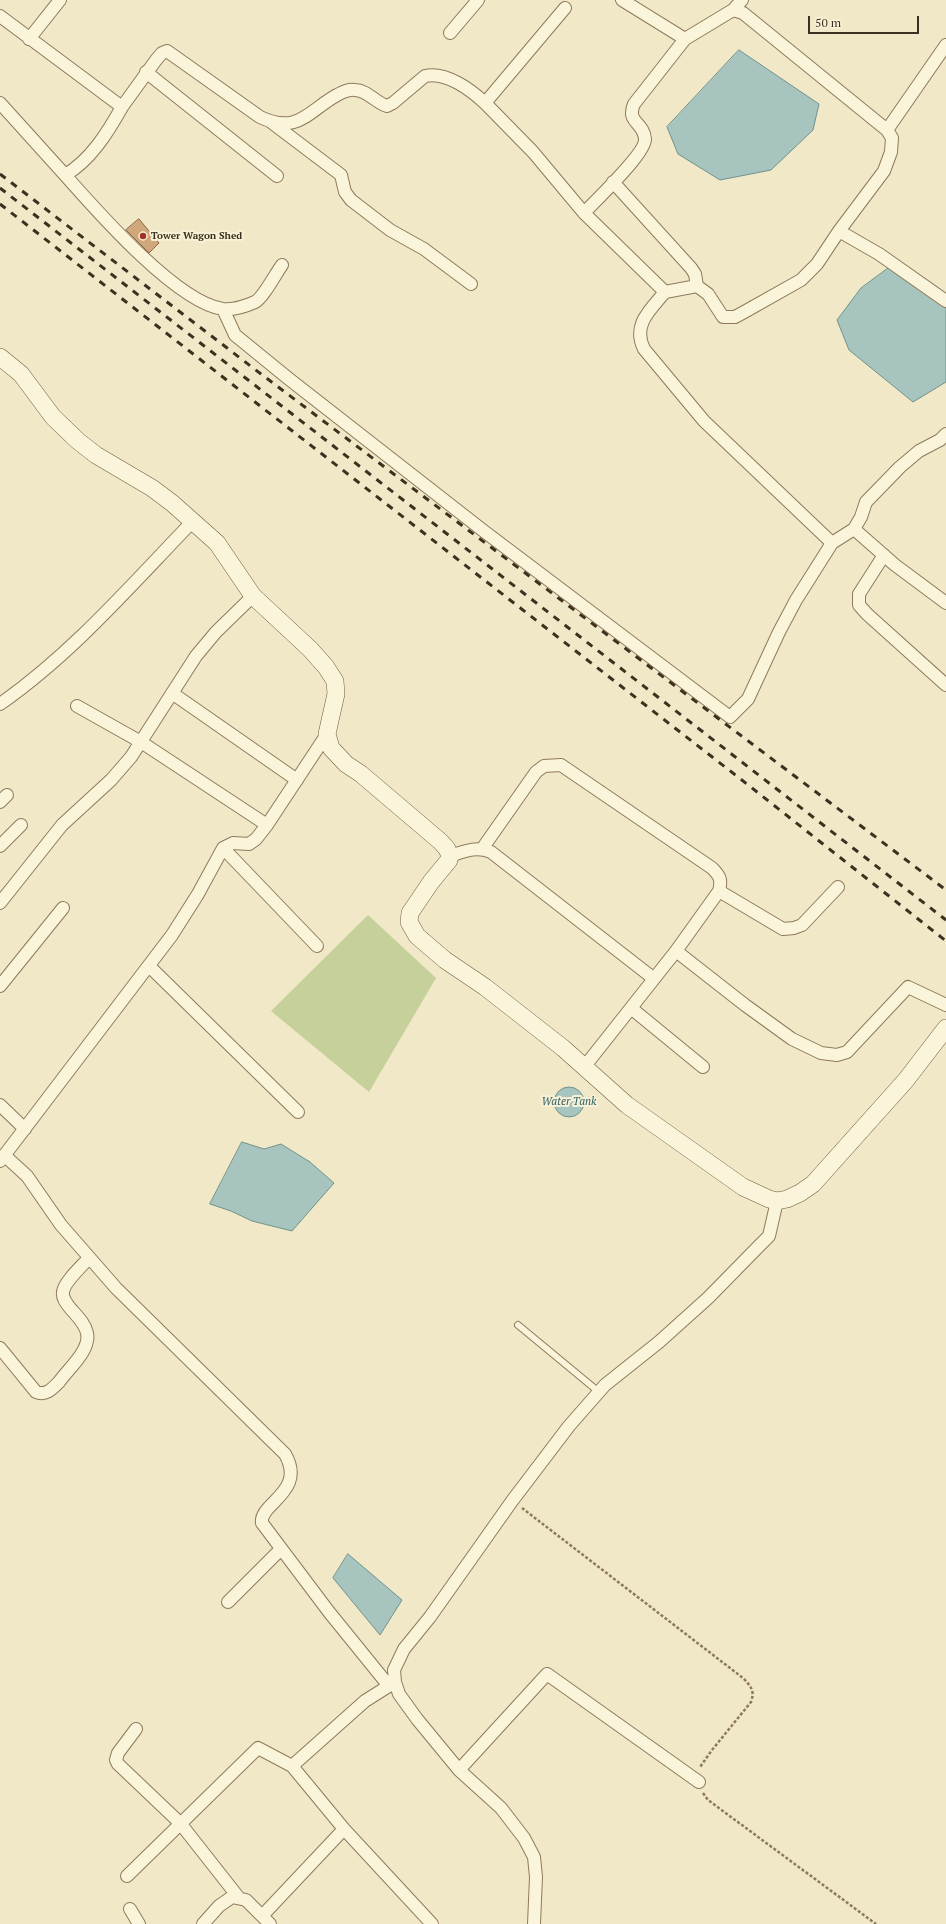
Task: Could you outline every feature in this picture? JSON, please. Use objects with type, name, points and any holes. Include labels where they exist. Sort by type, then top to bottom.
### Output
[{"type":"street","points":[[29,39],[60,0]]},
{"type":"street","points":[[450,33],[478,0]]},
{"type":"street","points":[[622,0],[685,39]]},
{"type":"street","points":[[584,213],[638,155],[645,142],[644,133],[632,119],[631,112],[634,104],[685,39],[733,10],[742,0]]},
{"type":"street","points":[[485,103],[565,8]]},
{"type":"street","points":[[613,182],[691,268],[695,274],[697,286],[708,294],[723,317],[735,317],[800,280],[817,264],[839,231],[884,171],[891,152],[892,138],[887,130],[754,21],[743,13],[733,10]]},
{"type":"street","points":[[0,16],[122,108]]},
{"type":"street","points":[[887,130],[946,45]]},
{"type":"street","points":[[65,175],[76,169],[93,151],[146,72],[162,53],[167,51],[260,117],[271,122],[341,175],[343,181],[342,187],[351,200],[390,230],[424,249],[471,284]]},
{"type":"street","points":[[146,72],[277,176]]},
{"type":"street","points":[[271,122],[293,123],[313,113],[347,90],[356,90],[366,93],[387,106],[399,99],[420,78],[432,74],[451,80],[478,96],[533,152],[584,213],[666,292]]},
{"type":"street","points":[[0,103],[131,245],[174,284],[200,301],[223,309],[238,307],[257,301],[282,265]]},
{"type":"street","points":[[839,231],[879,254],[946,301]]},
{"type":"street","points":[[697,286],[666,292],[649,311],[639,330],[639,340],[644,349],[704,421],[832,543]]},
{"type":"street","points":[[223,309],[235,334],[289,379],[484,532],[730,717],[748,699],[779,632],[796,600],[832,543],[854,528],[861,517],[866,502],[900,467],[919,451],[940,440],[946,434]]},
{"type":"street","points":[[2,362],[21,374],[53,417],[78,441],[96,455],[152,488],[194,520],[217,543],[252,596],[310,649],[326,667],[335,681],[336,694],[327,734],[267,825],[256,839],[248,844],[233,843],[223,848],[172,935],[2,1158],[27,1176],[61,1225],[116,1288],[285,1454],[290,1462],[290,1481],[262,1520],[265,1529],[392,1684],[413,1713],[459,1770],[501,1808],[524,1838],[534,1857],[536,1877],[534,1924]]},
{"type":"street","points":[[0,704],[90,628],[194,520]]},
{"type":"street","points":[[854,528],[884,555],[946,603]]},
{"type":"street","points":[[884,555],[859,594],[859,604],[867,614],[946,684]]},
{"type":"street","points":[[0,903],[62,825],[111,780],[131,757],[172,692],[205,644],[252,596]]},
{"type":"street","points":[[172,692],[297,780]]},
{"type":"street","points":[[77,706],[141,742],[267,825]]},
{"type":"street","points":[[327,734],[331,748],[346,764],[361,774],[431,832],[447,849],[450,856],[449,860],[431,882],[410,913],[412,929],[421,940],[445,960],[486,987],[585,1066],[609,1091],[627,1105],[697,1155],[756,1194],[777,1201],[787,1199],[800,1193],[813,1184],[906,1080],[946,1028]]},
{"type":"street","points":[[482,849],[536,772],[544,766],[561,765],[712,868],[719,875],[721,882],[719,891],[676,951],[585,1066]]},
{"type":"street","points":[[0,846],[21,825]]},
{"type":"street","points":[[223,848],[317,946]]},
{"type":"street","points":[[450,856],[473,849],[482,849],[500,857],[654,978]]},
{"type":"street","points":[[719,891],[783,929],[794,928],[802,925],[838,887]]},
{"type":"street","points":[[0,986],[63,908]]},
{"type":"street","points":[[676,951],[745,1005],[792,1039],[821,1053],[836,1055],[847,1052],[908,986],[946,1005]]},
{"type":"street","points":[[149,966],[298,1112]]},
{"type":"street","points":[[631,1008],[704,1067]]},
{"type":"street","points":[[0,1105],[25,1129]]},
{"type":"street","points":[[292,1766],[365,1701],[392,1684],[394,1670],[404,1649],[430,1617],[512,1501],[569,1426],[599,1392],[702,1303],[759,1246],[768,1236],[777,1201]]},
{"type":"street","points":[[0,1348],[17,1366],[36,1392],[41,1394],[47,1393],[54,1387],[86,1345],[87,1334],[84,1326],[63,1298],[63,1291],[65,1285],[89,1258]]},
{"type":"street","points":[[228,1602],[281,1549]]},
{"type":"street","points":[[459,1770],[547,1674],[699,1782]]},
{"type":"street","points":[[136,1729],[118,1753],[116,1760],[118,1764],[180,1823],[239,1898]]},
{"type":"street","points":[[127,1876],[258,1748],[292,1766],[344,1829],[432,1924]]},
{"type":"street","points":[[203,1924],[226,1900],[232,1897],[246,1900],[266,1920],[344,1829]]},
{"type":"street","points":[[130,1909],[139,1924]]},
{"type":"lane","points":[[518,1325],[599,1392]]},
{"type":"path","points":[[512,1501],[743,1678],[751,1687],[754,1695],[751,1702],[701,1765],[698,1773],[702,1793],[708,1800],[876,1924]]},
{"type":"green space","points":[[368,915],[436,978],[369,1092],[271,1011]]},
{"type":"water","points":[[739,50],[819,104],[813,130],[771,170],[720,180],[678,154],[667,127]]},
{"type":"water","points":[[894,264],[946,304],[946,382],[913,402],[849,350],[837,320],[861,288]]},
{"type":"water","name":"Water Tank","points":[[569,1087],[575,1088],[583,1096],[583,1108],[575,1116],[569,1117],[563,1116],[555,1108],[554,1102],[555,1096],[563,1088]]},
{"type":"water","points":[[242,1142],[264,1149],[281,1144],[310,1162],[334,1183],[292,1231],[252,1221],[231,1211],[210,1204]]},
{"type":"water","points":[[348,1554],[402,1600],[380,1635],[333,1578]]},
{"type":"building","name":"Tower Wagon Shed","points":[[139,219],[159,243],[149,253],[126,230]]},
{"type":"railway","points":[[0,174],[261,374],[946,890]]},
{"type":"railway","points":[[0,188],[946,920]]},
{"type":"railway","points":[[0,204],[738,777],[946,941]]},
{"type":"place","name":"Tower Wagon Shed","points":[[143,236]]}]
